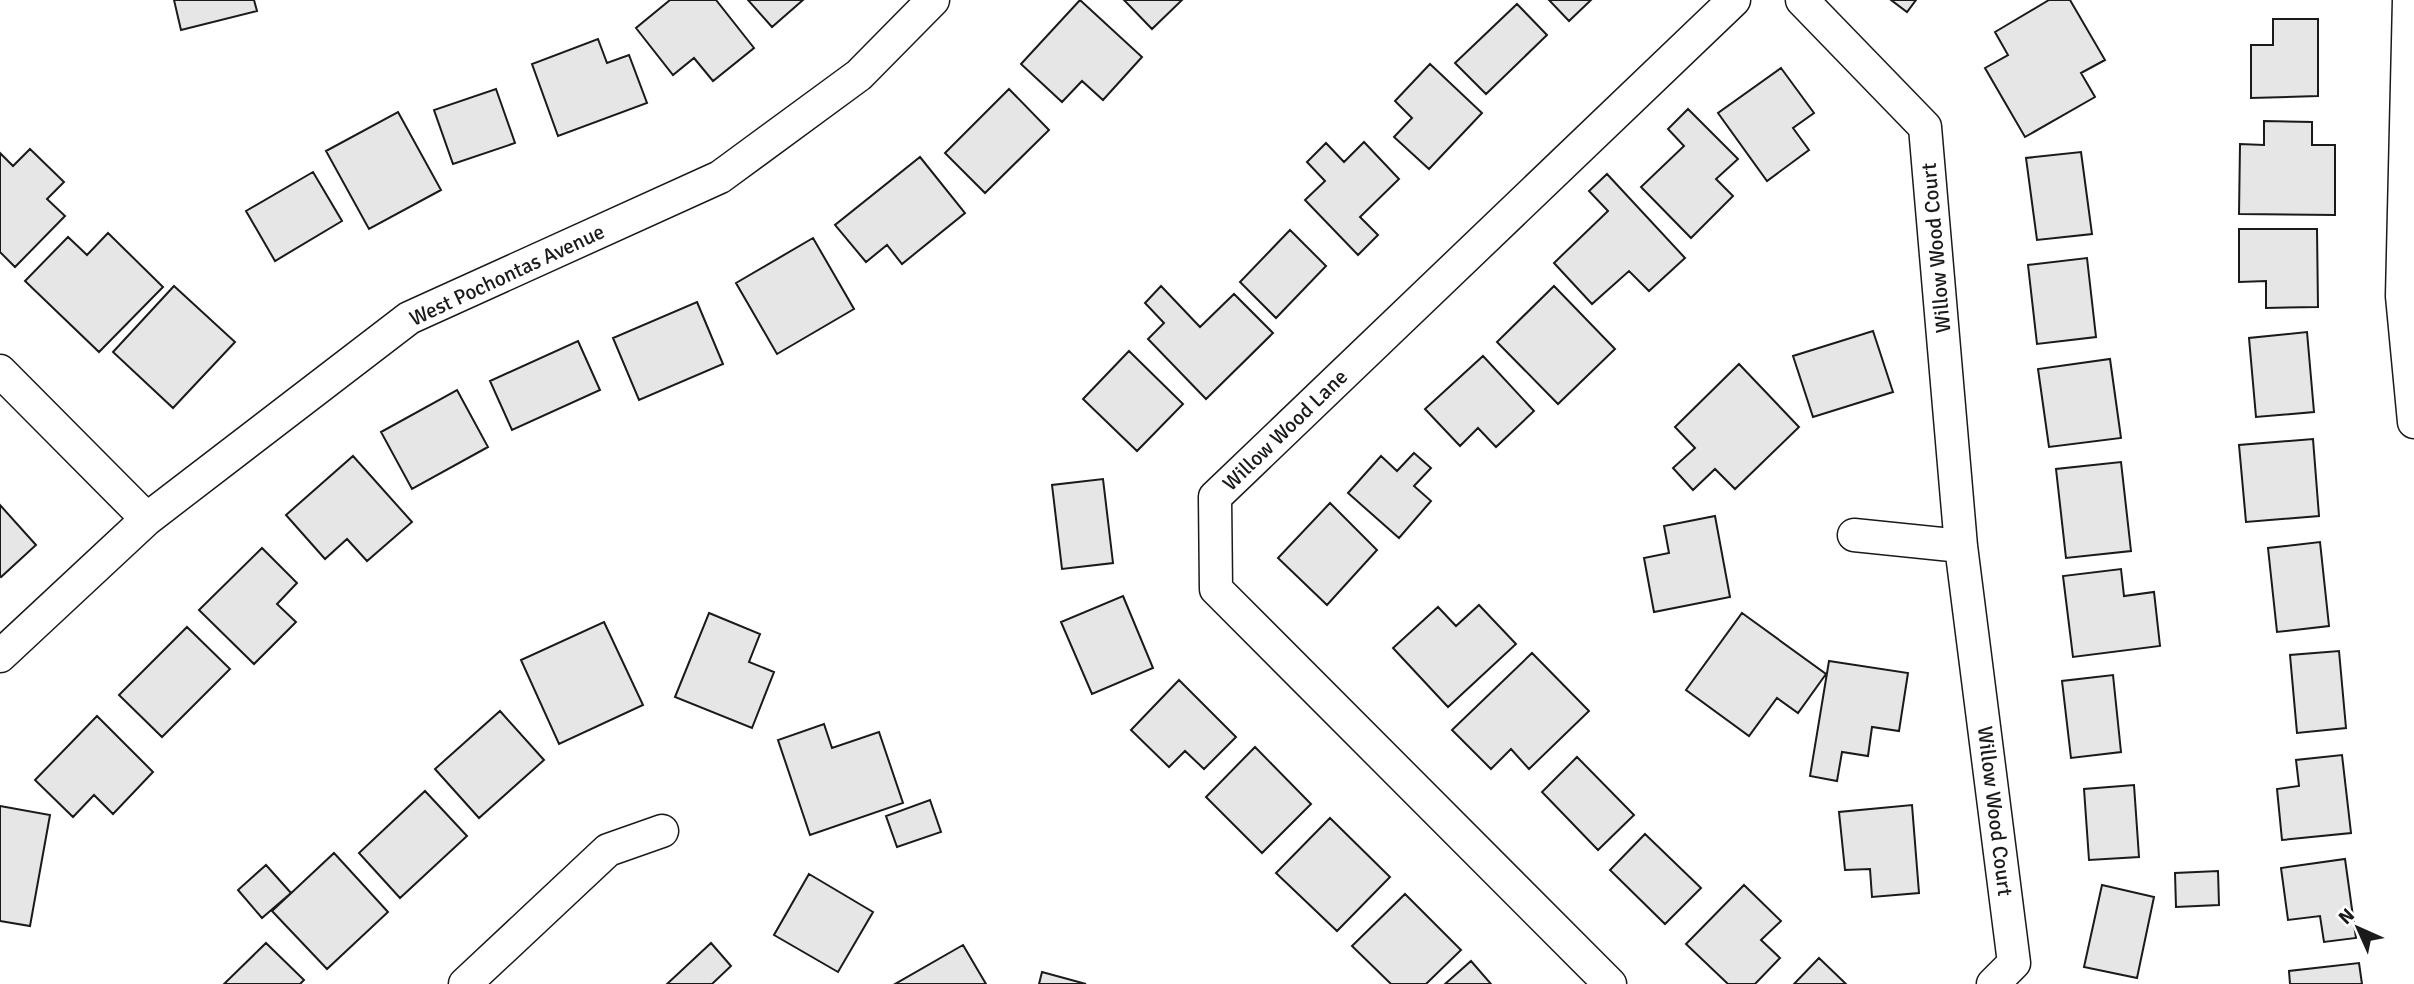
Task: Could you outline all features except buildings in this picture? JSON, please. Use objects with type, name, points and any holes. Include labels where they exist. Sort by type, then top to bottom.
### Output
[{"type":"street","name":"West Pochontas Avenue","points":[[0,656],[147,519],[410,318],[720,177],[859,75],[933,0]]},
{"type":"street","name":"Willow Wood Lane","points":[[1610,984],[1216,589],[1215,497],[1734,0]]},
{"type":"street","name":"Willow Wood Court","points":[[1802,0],[1926,127],[1961,546],[2014,963],[1993,984]]},
{"type":"street","points":[[2409,0],[2402,296],[2414,422]]},
{"type":"street","points":[[0,371],[147,519]]},
{"type":"street","points":[[1854,535],[1961,546]]},
{"type":"street","points":[[466,984],[608,850],[662,831]]}]
